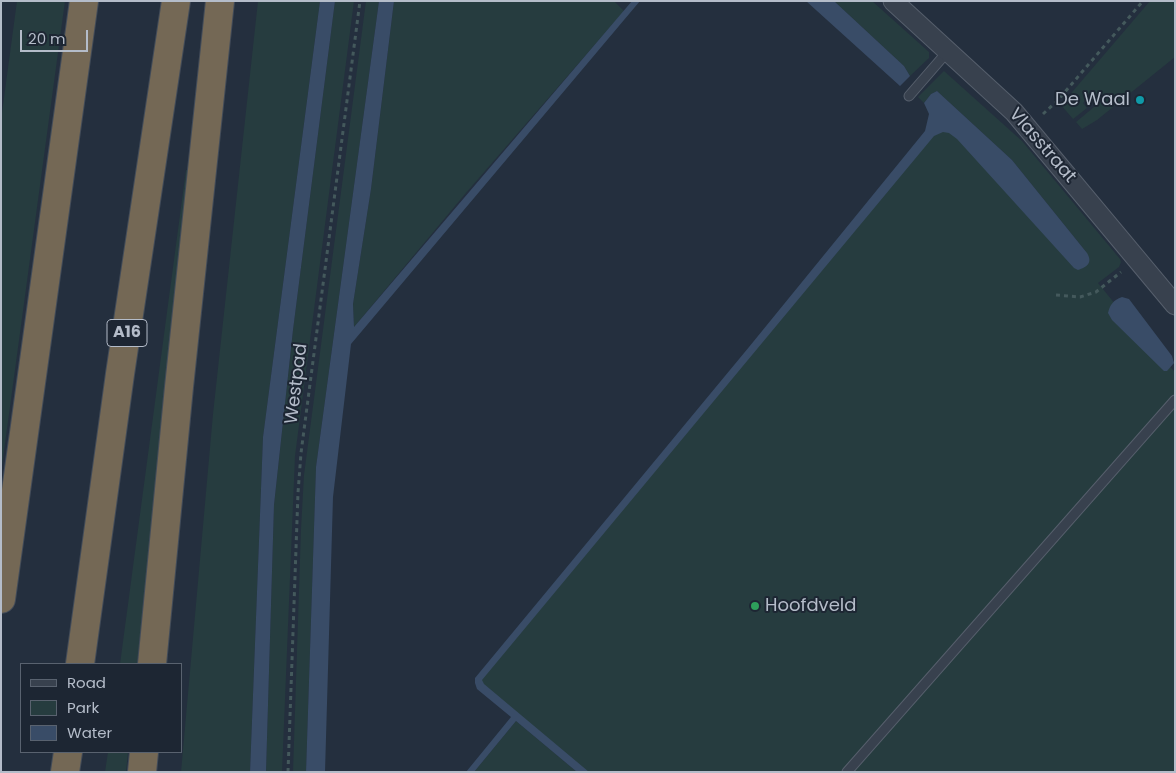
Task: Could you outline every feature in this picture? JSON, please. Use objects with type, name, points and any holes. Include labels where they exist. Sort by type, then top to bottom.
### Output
[{"type":"highway","points":[[1,598],[84,1]]},
{"type":"highway","name":"A16","points":[[80,663],[120,374],[176,1]]},
{"type":"highway","points":[[152,663],[220,1]]},
{"type":"highway","points":[[65,772],[68,753]]},
{"type":"highway","points":[[142,772],[144,753]]},
{"type":"street","name":"Vlasstraat","points":[[893,1],[1014,112],[1175,305]]},
{"type":"lane","points":[[909,96],[948,51]]},
{"type":"lane","points":[[847,772],[1175,400]]},
{"type":"path","name":"Westpad","points":[[288,772],[299,483],[360,1]]},
{"type":"path","points":[[1028,128],[1058,100],[1143,1]]},
{"type":"path","points":[[1056,295],[1080,297],[1096,292],[1137,260]]},
{"type":"green space","points":[[17,1],[65,1],[1,473],[1,120]]},
{"type":"green space","points":[[258,1],[320,1],[263,437],[250,772],[181,772],[213,414]]},
{"type":"green space","points":[[335,1],[354,1],[295,456],[282,772],[266,772],[274,505],[293,330]]},
{"type":"green space","points":[[366,1],[379,1],[316,467],[306,772],[293,772],[304,475]]},
{"type":"green space","points":[[394,1],[614,1],[624,11],[465,194],[354,327],[353,304],[371,189]]},
{"type":"green space","points":[[834,1],[872,1],[929,52],[929,58],[910,76],[904,66]]},
{"type":"green space","points":[[1150,1],[1175,1],[1175,57],[1097,120],[1082,129],[1076,122],[1100,102],[1093,94],[1083,103],[1087,108],[1073,119],[1061,105]]},
{"type":"green space","points":[[944,71],[1022,141],[1120,259],[1119,267],[1098,283],[1142,337],[1175,372],[1175,772],[583,772],[481,687],[481,675],[944,118],[1087,253],[1012,160],[937,91],[931,94],[924,103],[918,97]]},
{"type":"green space","points":[[186,170],[191,170],[137,663],[120,663]]},
{"type":"green space","points":[[516,721],[577,772],[474,772]]},
{"type":"green space","points":[[108,753],[128,753],[126,772],[105,772]]},
{"type":"water","points":[[320,1],[335,1],[293,330],[274,505],[266,772],[250,772],[263,437]]},
{"type":"water","points":[[379,1],[394,1],[371,189],[353,304],[354,327],[632,1],[640,1],[351,344],[333,497],[325,772],[306,772],[316,467]]},
{"type":"water","points":[[806,1],[834,1],[904,66],[910,76],[900,86]]},
{"type":"water","points":[[937,91],[1012,160],[1087,253],[1089,256],[1088,264],[1078,270],[1074,268],[957,139],[949,133],[943,132],[934,136],[482,680],[484,684],[589,772],[577,772],[516,721],[474,772],[466,772],[511,717],[477,689],[475,678],[925,131],[929,114],[924,103],[931,94]]},
{"type":"water","points":[[1122,297],[1129,299],[1172,356],[1174,363],[1167,371],[1164,371],[1112,320],[1108,313],[1112,303]]},
{"type":"place","name":"De Waal","points":[[1140,100]]},
{"type":"place","name":"Hoofdveld","points":[[755,606]]}]
